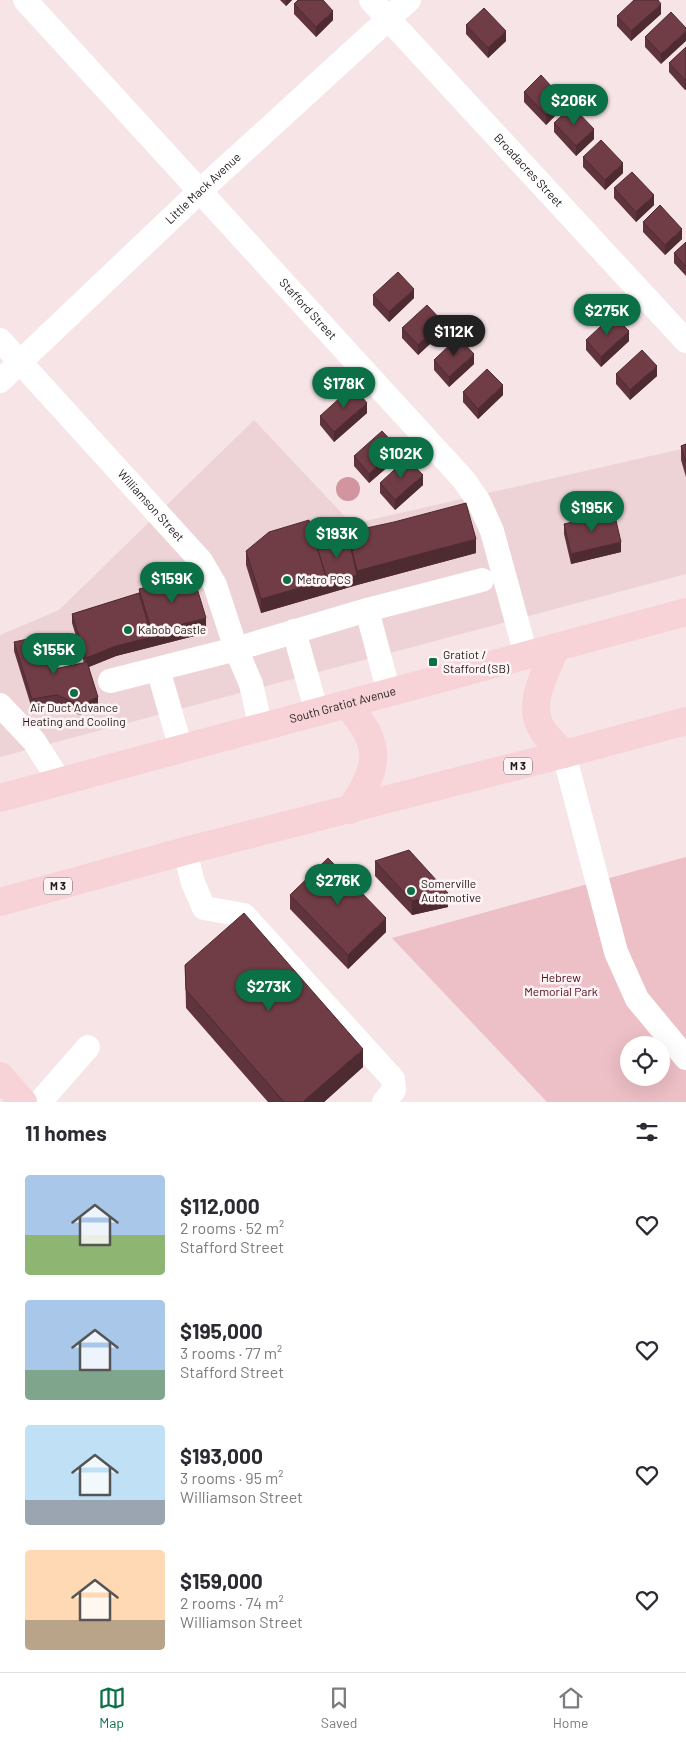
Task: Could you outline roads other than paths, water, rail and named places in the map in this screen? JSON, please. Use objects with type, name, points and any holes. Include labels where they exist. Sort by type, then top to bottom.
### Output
[{"type":"main road","name":"South Gratiot Avenue","points":[[0,798],[686,612]]},
{"type":"main road","points":[[556,647],[540,687],[536,702],[536,717],[543,731],[564,754]]},
{"type":"main road","points":[[347,705],[360,719],[369,734],[374,752],[372,769],[365,788],[350,810]]},
{"type":"main road","name":"M 3","points":[[0,902],[185,851],[350,810],[686,721]]},
{"type":"main road","points":[[0,1076],[23,1102]]},
{"type":"street","name":"Stafford Street","points":[[25,0],[464,480],[479,502],[492,531],[526,655]]},
{"type":"street","name":"Broadacres Street","points":[[371,0],[686,341]]},
{"type":"street","name":"Little Mack Avenue","points":[[0,381],[200,191],[409,0]]},
{"type":"street","name":"Williamson Street","points":[[0,340],[200,561],[215,584],[236,649],[251,684],[261,728]]},
{"type":"street","points":[[110,682],[482,580]]},
{"type":"street","points":[[368,610],[389,693]]},
{"type":"street","points":[[294,631],[317,713]]},
{"type":"street","points":[[158,669],[181,750]]},
{"type":"street","points":[[0,705],[34,741],[60,782]]},
{"type":"street","points":[[564,754],[616,952],[637,999],[686,1058]]},
{"type":"street","points":[[185,851],[193,883],[204,908],[244,915],[393,1079],[394,1090],[384,1102]]},
{"type":"street","points":[[40,1102],[88,1047]]},
{"type":"place","name":"Metro PCS","points":[[287,580]]},
{"type":"place","name":"Kabob Castle","points":[[128,630]]},
{"type":"place","name":"Gratiot / Stafford (SB)","points":[[433,662]]},
{"type":"place","name":"Air Duct Advance Heating and Cooling","points":[[74,693]]},
{"type":"place","name":"Somerville Automotive","points":[[411,891]]},
{"type":"park label","name":"Hebrew Memorial Park","points":[[561,985]]}]
